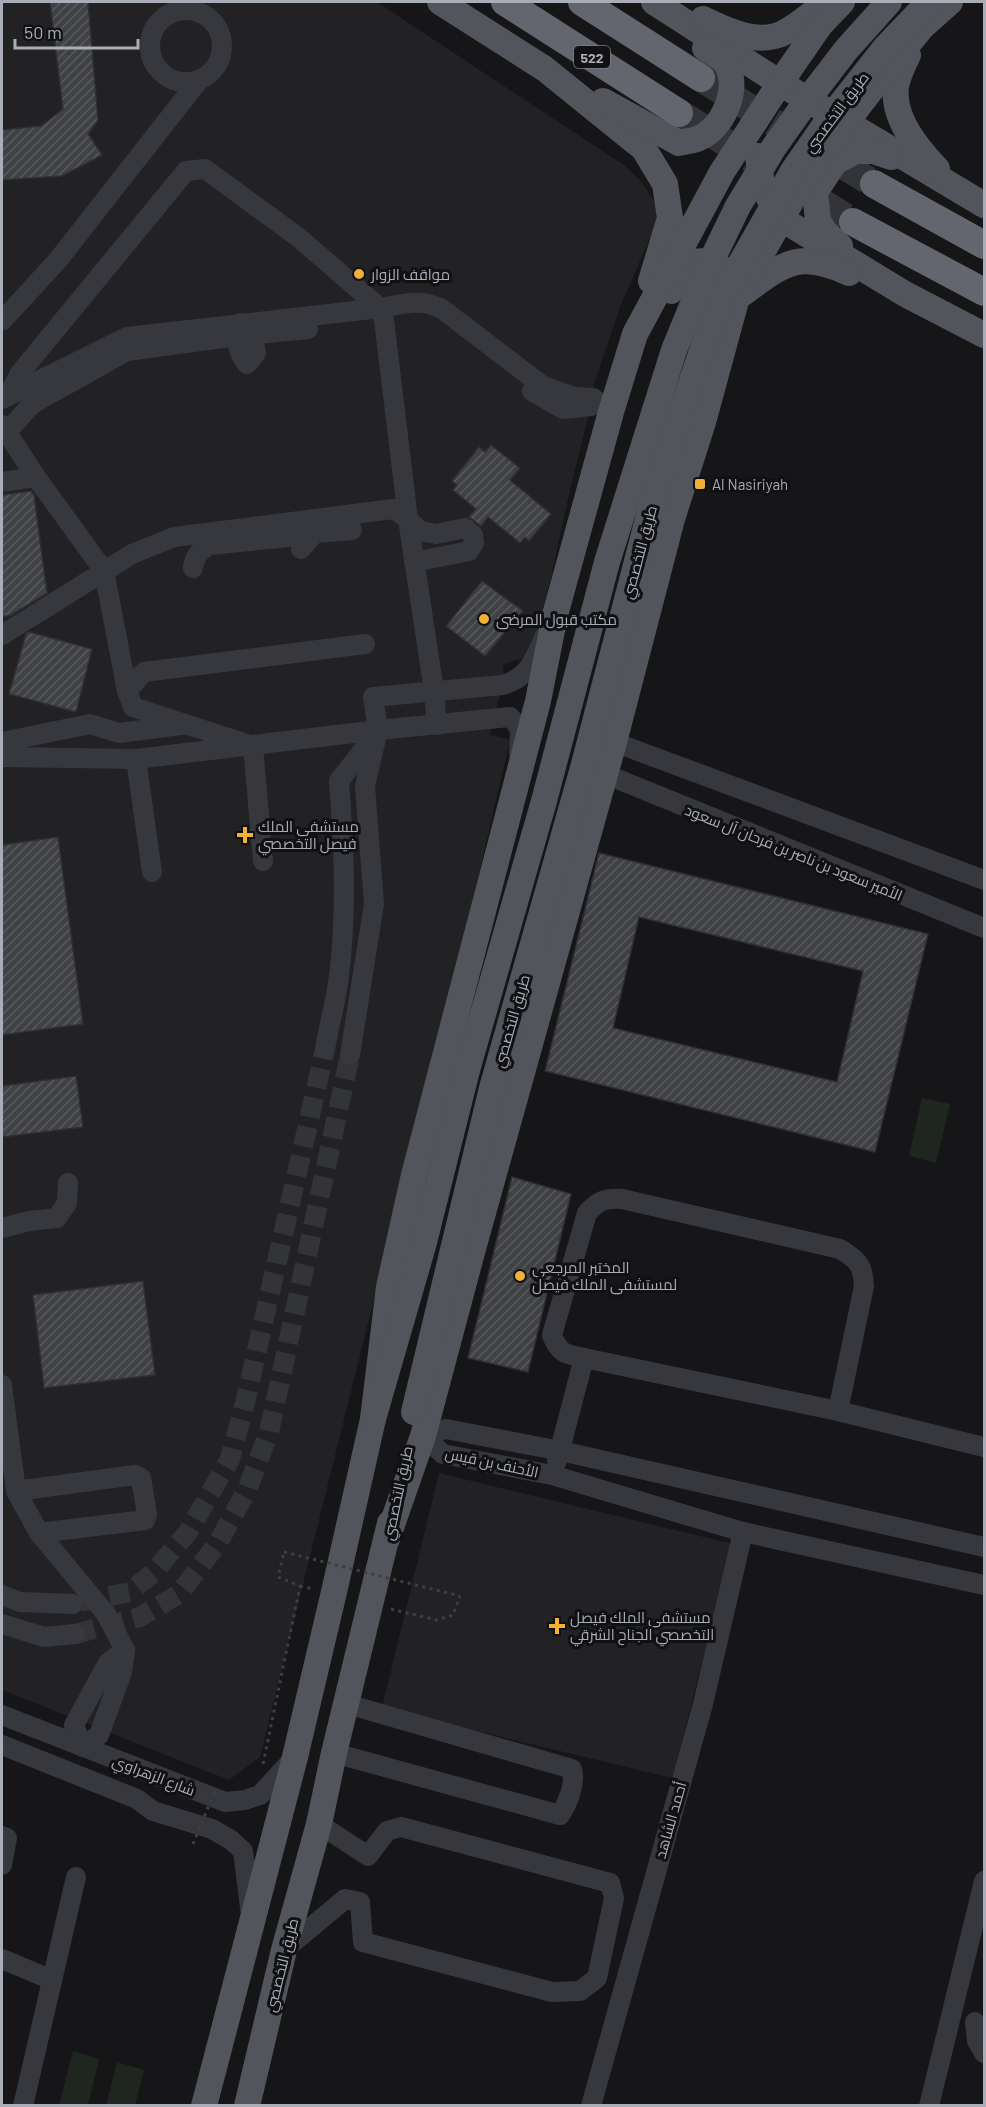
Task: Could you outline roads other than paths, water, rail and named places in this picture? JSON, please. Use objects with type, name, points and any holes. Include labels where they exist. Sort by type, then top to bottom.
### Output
[{"type":"highway","name":"522","points":[[505,2],[678,113]]},
{"type":"highway","name":"522","points":[[582,2],[701,78]]},
{"type":"highway","points":[[874,184],[984,245]]},
{"type":"highway","points":[[854,222],[984,292]]},
{"type":"main road","points":[[440,2],[545,69],[679,143],[699,139],[718,123],[728,105],[732,82],[726,63],[650,12],[640,2]]},
{"type":"main road","points":[[654,2],[780,83],[984,205]]},
{"type":"main road","points":[[671,2],[722,29],[761,39],[786,32],[829,2]]},
{"type":"main road","points":[[635,334],[722,172],[820,26],[842,2]]},
{"type":"main road","name":"طريق التخصصي","points":[[204,2106],[295,1757],[373,1419],[419,1258],[467,1070],[544,801],[607,562],[674,350],[706,272],[738,206],[774,147],[846,50],[890,2]]},
{"type":"main road","name":"طريق التخصصي","points":[[247,2106],[284,1950],[319,1824],[492,1088],[583,768],[659,477],[725,291],[793,171],[829,119],[885,48],[929,2]]},
{"type":"main road","points":[[387,1539],[423,1436],[614,742],[672,519],[703,422],[737,297],[807,173],[922,27],[950,2]]},
{"type":"main road","points":[[922,27],[903,65],[896,86],[896,103],[903,122],[921,152],[958,190]]},
{"type":"main road","points":[[373,1419],[389,1287],[412,1186],[538,701],[555,615],[611,412],[670,218],[665,184],[644,149],[545,69]]},
{"type":"main road","points":[[780,83],[757,155],[762,185],[780,218],[905,294],[984,335]]},
{"type":"main road","points":[[905,294],[825,232],[818,221],[815,192],[835,162],[855,151],[873,151],[892,158],[958,190]]},
{"type":"main road","points":[[635,334],[694,262],[704,260],[719,265],[730,275],[737,291],[737,297]]},
{"type":"main road","points":[[737,297],[769,274],[796,260],[829,263],[864,280],[905,294]]},
{"type":"street","points":[[181,5],[206,15],[215,23],[223,44],[222,55],[217,66],[199,80],[177,81],[166,76],[157,68],[151,56],[151,37],[159,21],[181,5]]},
{"type":"street","points":[[2,321],[58,260],[199,80]]},
{"type":"street","points":[[5,396],[20,373],[186,171],[205,169],[298,237],[382,314],[437,724]]},
{"type":"street","points":[[253,747],[133,707],[127,691],[104,571],[4,429],[32,404],[127,351],[244,332],[382,314],[421,302],[442,309],[543,386],[574,397],[593,398],[611,412]]},
{"type":"street","points":[[5,396],[127,337],[244,332]]},
{"type":"street","points":[[2,482],[36,477]]},
{"type":"street","points":[[2,635],[132,554],[174,537],[393,509],[420,531],[436,534],[465,528],[473,535],[474,543],[469,551],[414,562]]},
{"type":"street","points":[[193,568],[193,561],[198,552],[209,545],[290,537],[301,532],[318,518]]},
{"type":"street","points":[[301,549],[315,534],[352,530]]},
{"type":"street","points":[[350,1055],[374,904],[365,786],[378,730],[373,697],[516,682],[530,667],[555,615]]},
{"type":"street","points":[[127,691],[144,672],[365,644]]},
{"type":"street","points":[[2,758],[136,759],[253,747],[378,730],[510,717],[520,728],[519,771]]},
{"type":"street","points":[[2,742],[90,724],[119,733],[185,724]]},
{"type":"street","points":[[325,1049],[339,976],[344,885],[344,843],[339,781],[378,730]]},
{"type":"street","points":[[614,742],[984,880]]},
{"type":"street","points":[[253,747],[263,861]]},
{"type":"street","points":[[136,759],[152,872]]},
{"type":"street","name":"الأمير سعود بن ناصر بن فرحان آل سعود","points":[[605,774],[984,928]]},
{"type":"street","points":[[2,1228],[29,1221],[57,1218],[67,1203],[68,1183]]},
{"type":"street","points":[[838,1411],[864,1286],[864,1271],[855,1258],[840,1249],[622,1199],[606,1198],[596,1203],[587,1213],[552,1335],[556,1346],[565,1353],[838,1411],[984,1447]]},
{"type":"street","points":[[552,1475],[561,1451],[584,1358]]},
{"type":"street","points":[[2,1385],[16,1491],[39,1533],[106,1614],[124,1650],[122,1672],[99,1735],[82,1747]]},
{"type":"street","name":"الأحنف بن قيس","points":[[423,1436],[446,1429],[561,1451],[984,1547]]},
{"type":"street","name":"الأحنف بن قيس","points":[[423,1436],[443,1454],[552,1475],[743,1532],[984,1585]]},
{"type":"street","points":[[16,1491],[135,1475],[141,1478],[147,1514],[145,1520],[39,1533]]},
{"type":"street","name":"أحمد الشاهد","points":[[591,2106],[703,1704],[743,1532]]},
{"type":"street","points":[[2,1595],[20,1602],[73,1604]]},
{"type":"street","points":[[2,1624],[44,1636],[75,1634]]},
{"type":"street","points":[[334,1753],[560,1815],[566,1806],[574,1776],[572,1769],[347,1704]]},
{"type":"street","name":"شارع الزهراوي","points":[[2,1715],[225,1802],[245,1800],[260,1795],[295,1757]]},
{"type":"street","points":[[2,1745],[137,1799],[153,1811],[212,1829],[231,1840],[243,1851],[252,1920]]},
{"type":"street","points":[[137,1799],[147,1773]]},
{"type":"street","points":[[284,1950],[345,1899],[360,1902],[363,1942],[552,1992],[580,1991],[597,1978],[614,1898],[610,1883],[401,1827],[387,1831],[368,1856],[319,1824]]},
{"type":"street","points":[[2,1836],[7,1838],[2,1865]]},
{"type":"street","points":[[23,2106],[76,1877]]},
{"type":"street","points":[[929,2106],[984,1881]]},
{"type":"street","points":[[2,1959],[52,1980]]},
{"type":"street","points":[[952,2018],[980,2020],[977,2041],[984,2053]]},
{"type":"tunnel","points":[[701,78],[874,184]]},
{"type":"tunnel","points":[[679,113],[853,222]]},
{"type":"tunnel","points":[[80,1602],[130,1592],[154,1572],[188,1532],[230,1459],[245,1403],[325,1049]]},
{"type":"tunnel","points":[[75,1634],[140,1617],[179,1594],[218,1543],[247,1490],[269,1432],[350,1055]]},
{"type":"place","name":"مواقف الزوار","points":[[359,274]]},
{"type":"place","name":"Al Nasiriyah","points":[[700,484]]},
{"type":"place","name":"مكتب قبول المرضى","points":[[484,619]]},
{"type":"place","name":"مستشفى الملك فيصل التخصصي","points":[[245,835]]},
{"type":"place","name":"المختبر المرجعي لمستشفى الملك فيصل","points":[[520,1276]]},
{"type":"place","name":"مستشفى الملك فيصل التخصصي الجناح الشرقي","points":[[557,1626]]}]
